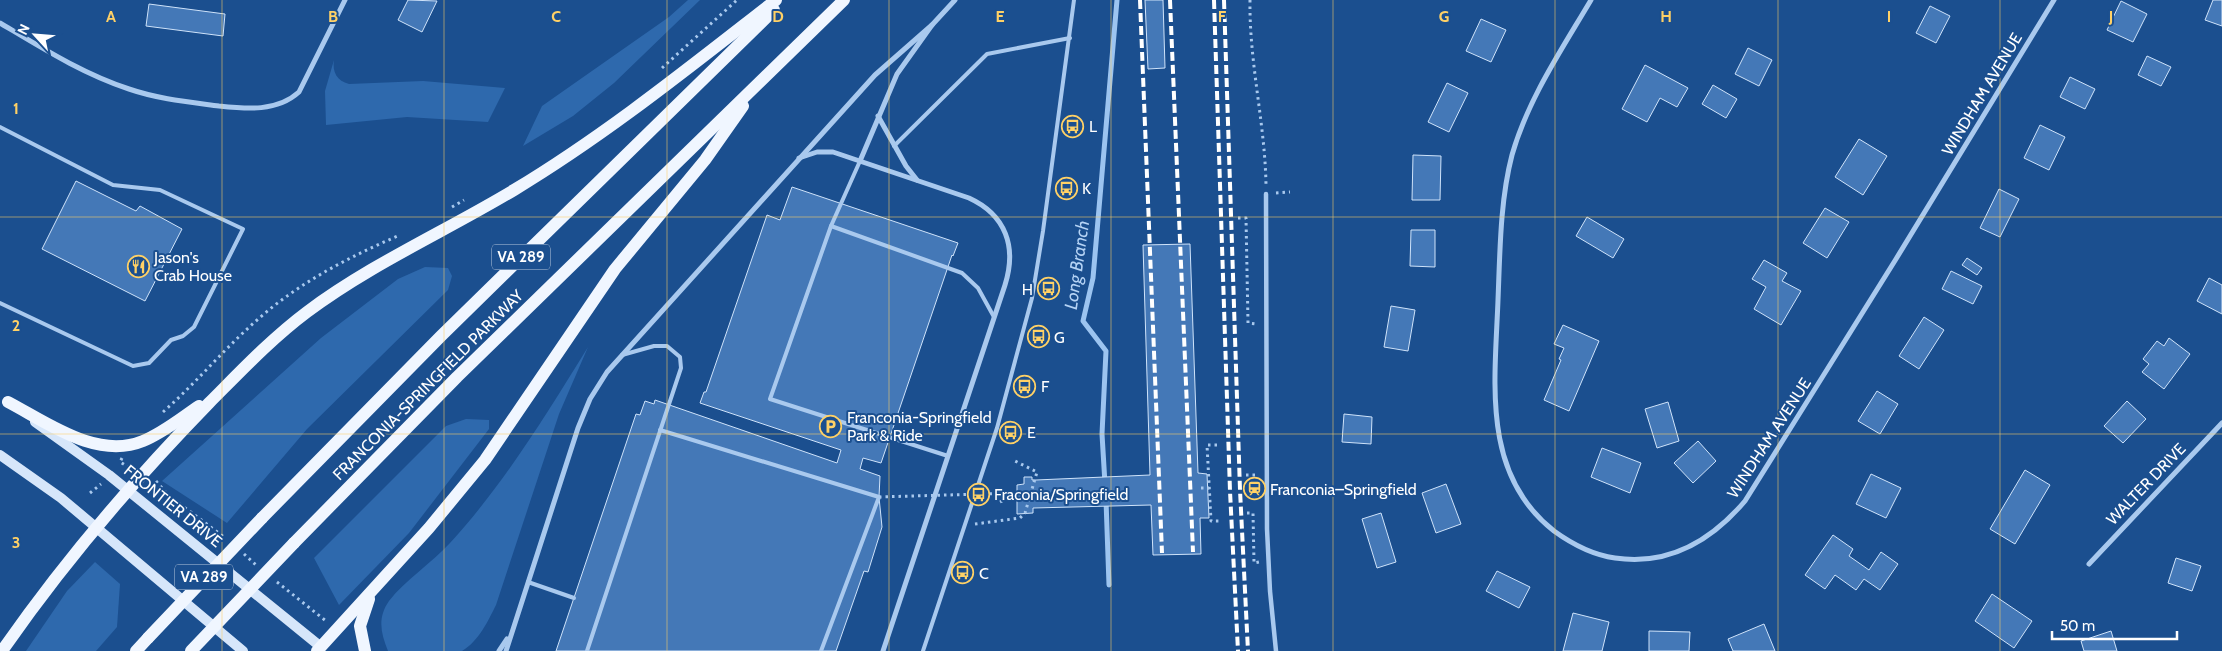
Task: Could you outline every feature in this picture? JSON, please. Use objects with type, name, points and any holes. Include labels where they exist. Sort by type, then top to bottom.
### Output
[{"type":"main road","points":[[2,651],[47,589],[158,454],[282,332],[329,296],[516,189],[586,144],[639,106],[776,0]]},
{"type":"main road","name":"FRANCONIA-SPRINGFIELD PARKWAY","points":[[136,651],[262,518],[453,324],[785,0]]},
{"type":"main road","name":"FRANCONIA-SPRINGFIELD PARKWAY","points":[[191,651],[294,543],[457,378],[844,0]]},
{"type":"main road","points":[[321,650],[429,528],[485,460],[615,269],[705,160],[762,79]]},
{"type":"main road","points":[[4,400],[77,438],[99,444],[119,446],[136,443],[154,436],[220,392]]},
{"type":"main road","name":"FRONTIER DRIVE","points":[[4,400],[128,490],[321,650]]},
{"type":"main road","points":[[0,455],[61,498],[243,651]]},
{"type":"main road","points":[[364,651],[360,626],[372,592]]},
{"type":"street","points":[[0,23],[59,58],[130,89],[188,102],[236,108],[278,106],[289,102],[305,83],[345,0]]},
{"type":"street","points":[[506,651],[584,413],[597,387],[619,356],[885,65],[932,25],[956,0]]},
{"type":"street","name":"WINDHAM AVENUE","points":[[1591,0],[1532,103],[1518,136],[1508,173],[1500,257],[1496,341],[1498,436],[1512,480],[1523,500],[1548,526],[1585,549],[1610,557],[1638,560],[1671,555],[1699,543],[1724,524],[1745,500],[1912,234],[2054,0]]},
{"type":"street","points":[[860,161],[897,74],[932,25]]},
{"type":"street","points":[[878,116],[894,146],[917,180]]},
{"type":"street","points":[[799,158],[825,151],[917,180],[977,202],[992,214],[1005,233],[1011,253],[1011,263],[994,317],[883,651]]},
{"type":"street","points":[[1266,194],[1268,324],[1267,529],[1270,591],[1276,651]]},
{"type":"street","name":"WALTER DRIVE","points":[[2089,564],[2222,423]]},
{"type":"street","points":[[499,651],[511,632]]},
{"type":"lane","points":[[923,651],[1005,402],[1032,298],[1074,0]]},
{"type":"lane","points":[[894,146],[987,54],[1070,38]]},
{"type":"lane","points":[[0,127],[113,185],[160,190],[244,229],[194,327],[182,336],[171,340],[149,363],[133,366],[0,303]]},
{"type":"lane","points":[[860,161],[831,226],[770,399],[948,456]]},
{"type":"lane","points":[[831,226],[948,266],[972,281],[994,317]]},
{"type":"lane","points":[[586,651],[681,368],[680,357],[672,349],[661,346],[619,356]]},
{"type":"lane","points":[[660,430],[879,497],[821,651]]},
{"type":"lane","points":[[528,582],[574,598]]},
{"type":"path","points":[[657,72],[737,0]]},
{"type":"path","points":[[1250,0],[1255,81],[1266,162],[1266,194],[1290,192]]},
{"type":"path","points":[[450,209],[457,203],[470,198]]},
{"type":"path","points":[[1238,218],[1246,218],[1248,323],[1268,324]]},
{"type":"path","points":[[157,417],[274,305],[341,263],[402,234]]},
{"type":"path","points":[[1217,445],[1207,445],[1211,521],[1220,521]]},
{"type":"path","points":[[124,455],[120,462],[130,468]]},
{"type":"path","points":[[965,525],[1020,518],[1025,513],[1037,472],[1013,460]]},
{"type":"path","points":[[1246,475],[1255,475]]},
{"type":"path","points":[[90,493],[102,483]]},
{"type":"path","points":[[1201,488],[1209,488]]},
{"type":"path","points":[[879,497],[1017,493],[1000,502]]},
{"type":"shaded area","points":[[688,0],[700,0],[614,83],[573,116],[523,146],[542,106],[669,17]]},
{"type":"shaded area","points":[[334,60],[336,75],[341,81],[349,84],[423,81],[505,88],[488,122],[407,117],[326,125],[325,91]]},
{"type":"shaded area","points":[[425,267],[448,268],[452,276],[448,290],[307,429],[227,523],[162,481],[321,338],[398,279]]},
{"type":"shaded area","points":[[588,347],[559,414],[496,605],[490,618],[473,642],[462,651],[388,651],[381,626],[385,607],[395,593],[450,543],[488,497],[540,423]]},
{"type":"shaded area","points":[[466,419],[489,420],[489,429],[409,533],[339,605],[314,558],[446,426]]},
{"type":"shaded area","points":[[95,562],[120,584],[117,627],[96,651],[26,651],[67,591]]},
{"type":"building","points":[[408,0],[437,1],[422,32],[398,20]]},
{"type":"building","points":[[1145,0],[1163,0],[1165,68],[1148,69]]},
{"type":"building","points":[[2213,0],[2222,0],[2222,26],[2205,20]]},
{"type":"building","points":[[2121,1],[2147,14],[2133,42],[2107,30]]},
{"type":"building","points":[[149,4],[225,14],[223,36],[146,26]]},
{"type":"building","points":[[1930,6],[1950,16],[1936,43],[1916,33]]},
{"type":"building","points":[[1481,19],[1506,30],[1491,62],[1466,51]]},
{"type":"building","points":[[1748,48],[1772,60],[1759,86],[1735,74]]},
{"type":"building","points":[[2147,56],[2171,67],[2161,86],[2138,75]]},
{"type":"building","points":[[1645,65],[1688,88],[1677,107],[1660,98],[1647,122],[1622,109]]},
{"type":"building","points":[[2070,77],[2095,89],[2085,109],[2060,97]]},
{"type":"building","points":[[1447,83],[1468,93],[1449,132],[1428,122]]},
{"type":"building","points":[[1713,85],[1737,99],[1726,118],[1702,104]]},
{"type":"building","points":[[2040,125],[2065,137],[2049,170],[2024,158]]},
{"type":"building","points":[[1859,139],[1887,156],[1863,195],[1835,177]]},
{"type":"building","points":[[1413,155],[1441,156],[1440,200],[1412,200]]},
{"type":"building","points":[[76,181],[136,211],[140,206],[182,229],[145,301],[42,249]]},
{"type":"building","name":"Franconia-Springfield Park & Ride","points":[[792,187],[958,243],[952,255],[881,463],[863,458],[860,469],[880,476],[879,497],[882,527],[868,572],[864,571],[836,651],[556,651],[636,414],[640,415],[645,401],[654,404],[655,400],[837,463],[841,450],[700,403],[704,392],[706,392],[767,215],[780,220]]},
{"type":"building","points":[[1999,189],[2019,199],[2000,237],[1980,228]]},
{"type":"building","points":[[1825,208],[1849,222],[1827,258],[1803,243]]},
{"type":"building","points":[[1587,217],[1624,239],[1613,258],[1576,236]]},
{"type":"building","points":[[1411,230],[1435,230],[1435,267],[1410,266]]},
{"type":"building","points":[[1190,244],[1198,473],[1207,474],[1209,518],[1200,518],[1201,554],[1153,555],[1151,505],[1033,508],[1033,513],[1017,514],[1017,485],[1024,484],[1024,477],[1032,477],[1032,480],[1036,480],[1150,475],[1143,245]]},
{"type":"building","points":[[1967,258],[1982,268],[1977,275],[1962,265]]},
{"type":"building","points":[[1764,260],[1787,273],[1782,281],[1801,291],[1781,325],[1754,309],[1766,287],[1752,279]]},
{"type":"building","points":[[1951,271],[1982,286],[1973,304],[1942,289]]},
{"type":"building","points":[[2209,278],[2222,285],[2222,314],[2197,301]]},
{"type":"building","points":[[1391,306],[1415,310],[1408,351],[1384,347]]},
{"type":"building","points":[[1924,317],[1944,330],[1919,369],[1899,356]]},
{"type":"building","points":[[1563,325],[1599,341],[1569,411],[1544,400],[1561,360],[1559,359],[1564,348],[1554,344]]},
{"type":"building","points":[[2169,338],[2190,354],[2164,389],[2142,372],[2149,364],[2143,359],[2157,341],[2164,346]]},
{"type":"building","points":[[1877,391],[1898,404],[1880,434],[1858,421]]},
{"type":"building","points":[[2127,401],[2146,419],[2123,443],[2104,426]]},
{"type":"building","points":[[1668,402],[1679,441],[1657,448],[1645,409]]},
{"type":"building","points":[[1344,414],[1372,417],[1371,444],[1342,442]]},
{"type":"building","points":[[1698,441],[1716,461],[1693,483],[1674,463]]},
{"type":"building","points":[[1602,448],[1641,463],[1630,493],[1591,477]]},
{"type":"building","points":[[2025,470],[2050,485],[2015,544],[1990,529]]},
{"type":"building","points":[[1871,474],[1901,488],[1886,518],[1856,504]]},
{"type":"building","points":[[1446,484],[1461,524],[1436,533],[1422,493]]},
{"type":"building","points":[[1381,513],[1396,562],[1377,568],[1362,519]]},
{"type":"building","points":[[1833,535],[1853,549],[1849,556],[1869,570],[1881,552],[1898,564],[1880,590],[1864,579],[1856,590],[1835,575],[1825,589],[1805,575]]},
{"type":"building","points":[[2176,558],[2201,566],[2192,591],[2168,583]]},
{"type":"building","points":[[1497,571],[1530,587],[1519,608],[1486,591]]},
{"type":"building","points":[[1992,594],[2032,621],[2014,648],[1975,621]]},
{"type":"building","points":[[1573,613],[1609,622],[1602,651],[1563,651]]},
{"type":"building","points":[[1764,624],[1775,651],[1733,651],[1728,639]]},
{"type":"building","points":[[1649,631],[1690,632],[1689,651],[1649,651]]},
{"type":"building","points":[[2111,631],[2117,651],[2084,651],[2081,641]]},
{"type":"waterway","name":"Long Branch","points":[[1105,484],[1102,434],[1106,351],[1083,321],[1093,278],[1117,0]]},
{"type":"waterway","name":"Long Branch","points":[[1106,500],[1109,585]]},
{"type":"railway","points":[[1140,0],[1162,553]]},
{"type":"railway","points":[[1170,0],[1193,552]]},
{"type":"railway","points":[[1214,0],[1230,491],[1238,651]]},
{"type":"railway","points":[[1224,0],[1240,490],[1248,651]]},
{"type":"place","name":"L","points":[[1073,126]]},
{"type":"place","name":"K","points":[[1066,188]]},
{"type":"place","name":"Jason's Crab House","points":[[138,266]]},
{"type":"place","name":"H","points":[[1049,289]]},
{"type":"place","name":"G","points":[[1038,337]]},
{"type":"place","name":"F","points":[[1025,386]]},
{"type":"place","name":"Franconia-Springfield Park & Ride","points":[[831,426]]},
{"type":"place","name":"E","points":[[1011,432]]},
{"type":"place","name":"Franconia–Springfield","points":[[1254,489]]},
{"type":"place","name":"Fraconia/Springfield","points":[[978,494]]},
{"type":"place","name":"C","points":[[963,573]]}]
